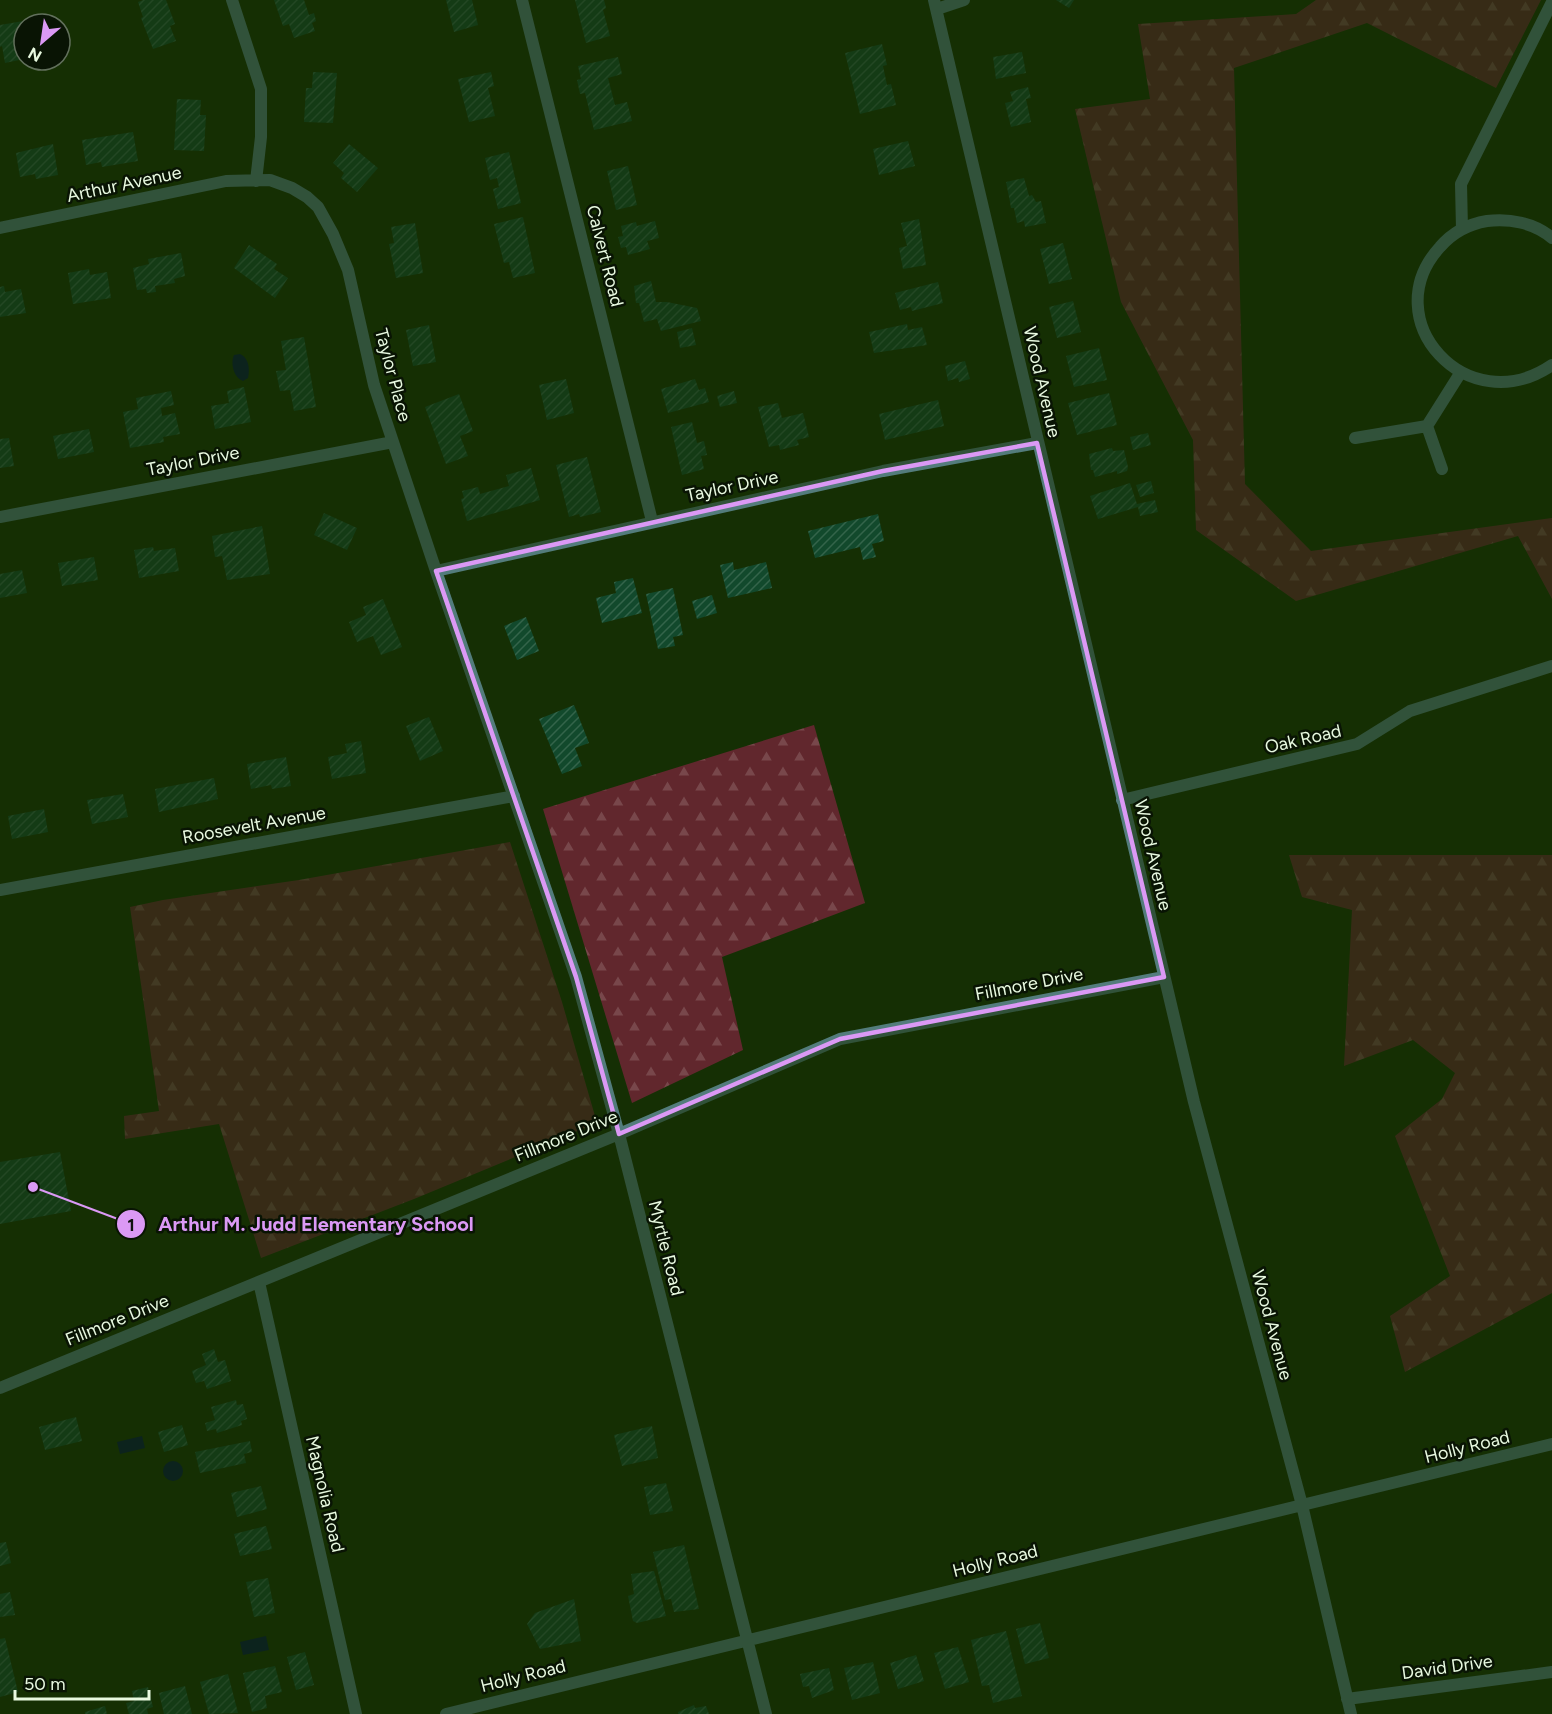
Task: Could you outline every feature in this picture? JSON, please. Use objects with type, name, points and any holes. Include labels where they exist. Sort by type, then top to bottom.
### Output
[{"type":"street","points":[[232,0],[261,89],[261,137],[256,181]]},
{"type":"street","name":"Calvert Road","points":[[522,0],[652,521]]},
{"type":"street","points":[[935,4],[964,0]]},
{"type":"street","points":[[1462,229],[1461,184],[1552,2]]},
{"type":"street","name":"Wood Avenue","points":[[935,4],[1194,1102],[1302,1505],[1351,1714]]},
{"type":"street","name":"Taylor Place","points":[[256,181],[270,180],[307,197],[318,207],[333,234],[348,270],[375,385],[393,442],[514,796]]},
{"type":"street","name":"Arthur Avenue","points":[[0,228],[226,182],[256,181]]},
{"type":"street","points":[[1552,238],[1533,226],[1515,221],[1488,221],[1462,229],[1434,253],[1422,274],[1419,305],[1428,340],[1439,355],[1461,372],[1486,382],[1504,383],[1540,374],[1552,365]]},
{"type":"street","points":[[1355,438],[1427,426],[1461,372]]},
{"type":"street","points":[[1427,426],[1442,469]]},
{"type":"street","name":"Taylor Drive","points":[[0,516],[393,442]]},
{"type":"street","name":"Taylor Drive","points":[[436,571],[884,471],[1037,443]]},
{"type":"street","name":"Oak Road","points":[[1122,800],[1357,744],[1410,711],[1552,666]]},
{"type":"street","name":"Roosevelt Avenue","points":[[0,890],[514,796]]},
{"type":"street","name":"Myrtle Road","points":[[514,796],[576,977],[619,1134],[766,1714]]},
{"type":"street","name":"Fillmore Drive","points":[[0,1388],[619,1134],[840,1039],[1164,977]]},
{"type":"street","name":"Magnolia Road","points":[[259,1282],[356,1714]]},
{"type":"street","name":"Holly Road","points":[[446,1714],[1552,1444]]},
{"type":"street","name":"David Drive","points":[[1347,1699],[1552,1672]]},
{"type":"highlighted area","points":[[1037,443],[1164,977],[840,1039],[619,1134],[576,977],[436,571],[883,471]]},
{"type":"green space","points":[[1316,0],[1541,0],[1496,88],[1367,23],[1234,68],[1245,484],[1311,551],[1552,518],[1552,599],[1518,536],[1296,601],[1196,530],[1193,440],[1121,302],[1075,109],[1150,99],[1138,24],[1296,14]]},
{"type":"green space","points":[[814,725],[865,903],[722,957],[743,1050],[632,1103],[543,809]]},
{"type":"green space","points":[[510,842],[562,1002],[597,1123],[414,1199],[261,1258],[219,1124],[125,1139],[124,1116],[159,1111],[130,907],[299,880]]},
{"type":"green space","points":[[1289,855],[1552,855],[1552,1293],[1405,1372],[1390,1316],[1450,1276],[1395,1136],[1442,1099],[1455,1073],[1413,1040],[1344,1066],[1352,910],[1302,897]]},
{"type":"water","points":[[240,354],[247,361],[249,368],[248,378],[243,381],[235,374],[233,366],[234,355]]},
{"type":"water","points":[[142,1436],[145,1448],[120,1454],[117,1442]]},
{"type":"water","points":[[173,1461],[180,1464],[183,1471],[180,1478],[173,1481],[166,1478],[163,1471],[166,1464]]},
{"type":"water","points":[[266,1636],[269,1650],[243,1655],[240,1642]]},
{"type":"building","points":[[166,0],[175,24],[170,26],[176,41],[153,49],[141,18],[143,17],[138,2]]},
{"type":"building","points":[[274,0],[304,0],[309,15],[314,13],[316,21],[312,23],[315,31],[294,38],[289,24],[283,26]]},
{"type":"building","points":[[446,0],[472,0],[478,25],[454,32]]},
{"type":"building","points":[[575,0],[604,0],[606,8],[603,10],[610,36],[586,43]]},
{"type":"building","points":[[1056,0],[1074,0],[1069,8]]},
{"type":"building","points":[[12,23],[12,62],[5,63],[2,46],[0,47],[0,25]]},
{"type":"building","points":[[882,44],[887,65],[883,66],[887,85],[891,84],[896,105],[860,114],[845,53]]},
{"type":"building","points":[[1022,52],[1026,73],[996,79],[993,57]]},
{"type":"building","points":[[618,57],[622,74],[608,78],[615,105],[627,102],[632,121],[594,130],[585,93],[580,94],[577,80],[581,79],[578,66]]},
{"type":"building","points":[[313,72],[337,73],[333,123],[304,122],[306,88],[312,88]]},
{"type":"building","points":[[491,72],[494,86],[488,88],[495,116],[469,122],[458,79]]},
{"type":"building","points":[[1028,87],[1031,98],[1026,99],[1031,122],[1011,127],[1005,103],[1013,101],[1010,92]]},
{"type":"building","points":[[177,99],[201,100],[200,115],[206,115],[204,151],[174,150]]},
{"type":"building","points":[[133,132],[138,161],[102,167],[101,162],[86,165],[82,140]]},
{"type":"building","points":[[908,141],[915,166],[879,175],[873,149]]},
{"type":"building","points":[[53,144],[58,175],[36,179],[35,174],[20,177],[16,153]]},
{"type":"building","points":[[349,144],[378,168],[357,192],[341,178],[344,173],[333,163]]},
{"type":"building","points":[[509,152],[521,203],[498,209],[493,189],[499,187],[497,178],[490,180],[485,158]]},
{"type":"building","points":[[628,166],[637,205],[616,210],[607,171]]},
{"type":"building","points":[[1024,178],[1029,196],[1032,195],[1036,202],[1041,201],[1046,223],[1025,227],[1024,221],[1017,223],[1014,208],[1011,208],[1006,182]]},
{"type":"building","points":[[523,217],[535,273],[513,278],[509,262],[504,263],[494,224]]},
{"type":"building","points":[[919,219],[926,265],[903,269],[899,248],[907,246],[901,223]]},
{"type":"building","points":[[655,221],[659,238],[647,241],[650,249],[628,255],[626,247],[621,248],[618,237],[623,236],[621,226],[636,222],[637,226]]},
{"type":"building","points":[[415,223],[423,273],[396,278],[389,244],[394,243],[391,227]]},
{"type":"building","points":[[1063,243],[1072,279],[1049,284],[1040,249]]},
{"type":"building","points":[[249,245],[277,264],[274,269],[288,278],[275,298],[234,268]]},
{"type":"building","points":[[181,253],[185,276],[174,279],[175,283],[155,286],[156,292],[147,293],[146,289],[137,290],[133,268],[149,264],[148,259]]},
{"type":"building","points":[[89,269],[90,275],[107,272],[111,298],[73,304],[68,273]]},
{"type":"building","points":[[651,281],[656,302],[697,308],[701,321],[661,331],[657,319],[644,322],[639,303],[636,303],[634,286]]},
{"type":"building","points":[[938,282],[943,303],[912,311],[911,307],[900,310],[895,293]]},
{"type":"building","points":[[4,286],[5,292],[21,289],[26,313],[0,317],[0,287]]},
{"type":"building","points":[[1073,301],[1081,332],[1057,338],[1049,307]]},
{"type":"building","points":[[907,324],[908,330],[922,327],[927,345],[874,353],[869,332]]},
{"type":"building","points":[[429,325],[436,362],[413,366],[406,330]]},
{"type":"building","points":[[692,328],[696,345],[680,348],[677,332]]},
{"type":"building","points":[[304,337],[316,407],[294,411],[290,390],[280,391],[276,371],[286,370],[281,341]]},
{"type":"building","points":[[1099,348],[1107,380],[1074,387],[1066,356]]},
{"type":"building","points":[[965,361],[970,379],[959,382],[958,378],[948,381],[945,366]]},
{"type":"building","points":[[566,379],[574,413],[547,420],[539,385]]},
{"type":"building","points":[[695,379],[699,390],[705,388],[709,402],[668,413],[661,389]]},
{"type":"building","points":[[244,387],[251,422],[215,429],[211,406],[229,403],[227,391]]},
{"type":"building","points":[[171,391],[174,405],[161,408],[162,416],[175,413],[180,434],[163,437],[164,442],[130,448],[123,412],[138,409],[136,398]]},
{"type":"building","points":[[734,391],[737,403],[720,407],[717,396]]},
{"type":"building","points":[[1109,393],[1117,425],[1077,435],[1068,403]]},
{"type":"building","points":[[459,394],[473,431],[460,436],[468,456],[446,464],[425,407]]},
{"type":"building","points":[[938,400],[944,426],[885,440],[879,414]]},
{"type":"building","points":[[778,403],[782,418],[803,413],[809,437],[797,440],[799,445],[780,450],[779,445],[769,447],[758,407]]},
{"type":"building","points":[[692,422],[697,443],[704,441],[707,455],[701,456],[704,469],[682,475],[671,427]]},
{"type":"building","points":[[89,429],[94,452],[58,459],[53,436]]},
{"type":"building","points":[[1148,433],[1151,445],[1133,450],[1130,437]]},
{"type":"building","points":[[9,438],[14,466],[0,468],[0,439]]},
{"type":"building","points":[[1112,448],[1113,451],[1124,450],[1127,471],[1117,474],[1117,471],[1095,477],[1091,470],[1089,454]]},
{"type":"building","points":[[587,457],[601,512],[569,517],[556,465]]},
{"type":"building","points":[[531,468],[540,500],[467,521],[461,499],[464,498],[462,491],[478,487],[480,494],[509,486],[506,475]]},
{"type":"building","points":[[1151,481],[1154,493],[1140,497],[1136,485]]},
{"type":"building","points":[[1130,483],[1137,504],[1155,500],[1158,512],[1140,516],[1138,507],[1098,519],[1090,496]]},
{"type":"building","points":[[324,513],[357,528],[347,550],[314,535]]},
{"type":"building","points":[[878,514],[884,541],[872,544],[876,557],[863,560],[860,547],[815,558],[808,531]]},
{"type":"building","points":[[262,526],[270,574],[227,580],[222,556],[215,557],[212,536]]},
{"type":"building","points":[[153,547],[154,551],[175,548],[179,571],[139,578],[134,550]]},
{"type":"building","points":[[94,557],[98,580],[62,586],[58,563]]},
{"type":"building","points":[[733,562],[734,570],[766,562],[772,588],[728,598],[720,565]]},
{"type":"building","points":[[22,570],[27,593],[0,598],[0,574]]},
{"type":"building","points":[[633,578],[642,613],[602,623],[596,598],[616,593],[614,582]]},
{"type":"building","points":[[673,588],[683,635],[673,637],[675,646],[658,649],[646,594]]},
{"type":"building","points":[[712,595],[717,613],[697,619],[692,601]]},
{"type":"building","points":[[383,599],[402,647],[381,655],[373,636],[357,642],[349,622],[366,615],[363,607]]},
{"type":"building","points":[[526,617],[539,651],[517,660],[504,626]]},
{"type":"building","points":[[574,705],[589,743],[575,748],[582,766],[562,774],[539,719]]},
{"type":"building","points":[[429,717],[443,751],[420,761],[406,726]]},
{"type":"building","points":[[361,741],[366,773],[332,779],[328,757],[347,753],[345,744]]},
{"type":"building","points":[[286,757],[291,786],[272,789],[271,785],[251,789],[247,764]]},
{"type":"building","points":[[214,778],[218,799],[159,812],[155,789]]},
{"type":"building","points":[[123,794],[128,817],[92,824],[87,800]]},
{"type":"building","points":[[44,809],[48,832],[12,839],[8,816]]},
{"type":"building","points":[[60,1152],[71,1211],[0,1224],[0,1162]]},
{"type":"building","points":[[214,1349],[218,1362],[225,1360],[231,1381],[207,1389],[204,1381],[196,1383],[192,1371],[206,1365],[202,1354]]},
{"type":"building","points":[[236,1400],[237,1405],[243,1404],[247,1419],[241,1421],[242,1425],[217,1433],[216,1429],[207,1431],[205,1423],[215,1420],[211,1407]]},
{"type":"building","points":[[76,1417],[82,1441],[45,1450],[39,1427]]},
{"type":"building","points":[[182,1425],[188,1445],[164,1452],[158,1432]]},
{"type":"building","points":[[652,1426],[658,1458],[622,1466],[614,1435]]},
{"type":"building","points":[[250,1441],[252,1452],[244,1454],[246,1463],[200,1473],[195,1452]]},
{"type":"building","points":[[666,1483],[673,1511],[650,1515],[644,1487]]},
{"type":"building","points":[[261,1486],[267,1509],[237,1517],[231,1493]]},
{"type":"building","points":[[266,1526],[272,1549],[240,1556],[234,1534]]},
{"type":"building","points":[[6,1542],[11,1563],[0,1566],[0,1543]]},
{"type":"building","points":[[684,1545],[699,1609],[674,1612],[671,1599],[665,1600],[653,1552]]},
{"type":"building","points":[[654,1571],[666,1616],[637,1623],[633,1621],[628,1596],[634,1594],[631,1574]]},
{"type":"building","points":[[268,1578],[275,1613],[254,1617],[246,1582]]},
{"type":"building","points":[[10,1592],[15,1615],[0,1617],[0,1594]]},
{"type":"building","points":[[574,1599],[581,1641],[540,1649],[527,1624],[535,1613]]},
{"type":"building","points":[[1040,1623],[1049,1658],[1025,1664],[1016,1629]]},
{"type":"building","points":[[1006,1631],[1022,1696],[993,1703],[989,1685],[982,1686],[971,1640]]},
{"type":"building","points":[[5,1638],[18,1692],[0,1697],[0,1639]]},
{"type":"building","points":[[958,1647],[969,1682],[945,1689],[934,1653]]},
{"type":"building","points":[[305,1652],[314,1685],[296,1690],[287,1657]]},
{"type":"building","points":[[916,1655],[924,1681],[898,1689],[890,1663]]},
{"type":"building","points":[[873,1662],[880,1693],[852,1700],[844,1668]]},
{"type":"building","points":[[275,1666],[282,1692],[265,1696],[267,1708],[252,1712],[243,1673]]},
{"type":"building","points":[[829,1668],[834,1690],[812,1698],[809,1686],[803,1687],[800,1674]]},
{"type":"building","points":[[228,1674],[238,1713],[209,1714],[200,1682]]},
{"type":"building","points":[[185,1686],[192,1714],[164,1714],[159,1693]]},
{"type":"building","points":[[148,1687],[153,1707],[147,1709],[148,1714],[129,1714],[126,1703],[134,1701],[132,1691]]},
{"type":"building","points":[[694,1705],[695,1708],[706,1706],[709,1714],[678,1714],[678,1712]]},
{"type":"building","points":[[105,1706],[107,1714],[85,1714],[85,1712]]},
{"type":"place","name":"Arthur M. Judd Elementary School","points":[[33,1187]]}]
